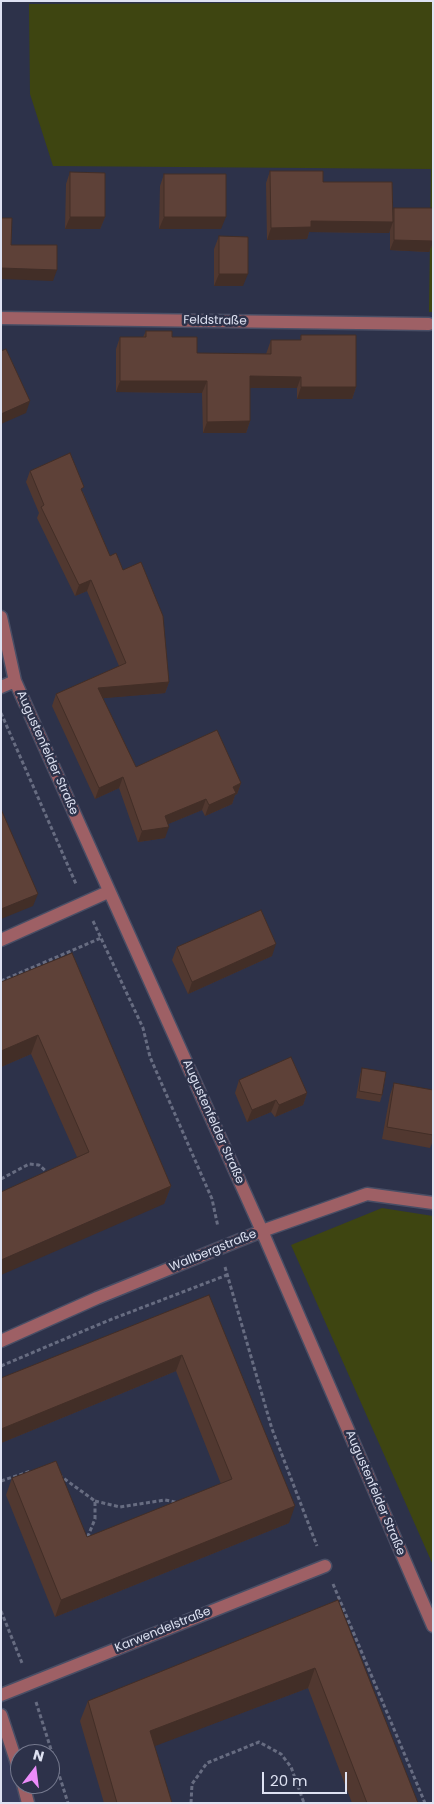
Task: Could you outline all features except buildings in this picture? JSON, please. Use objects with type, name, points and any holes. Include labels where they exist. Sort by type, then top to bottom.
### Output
[{"type":"street","name":"Feldstraße","points":[[1,318],[428,324]]},
{"type":"street","name":"Augustenfelder Straße","points":[[1,617],[15,681],[108,892],[262,1231],[433,1626]]},
{"type":"street","points":[[1,687],[15,681]]},
{"type":"street","points":[[1,940],[108,892]]},
{"type":"street","name":"Wallbergstraße","points":[[1,1341],[97,1298],[222,1247],[368,1194],[433,1203]]},
{"type":"street","name":"Karwendelstraße","points":[[1,1694],[325,1566]]},
{"type":"street","points":[[1,1715],[7,1747]]},
{"type":"path","points":[[1,713],[85,903],[143,1028],[150,1058],[212,1199],[227,1275],[272,1429],[325,1566],[424,1803]]},
{"type":"path","points":[[1,981],[101,938]]},
{"type":"path","points":[[1,1179],[29,1164],[39,1165],[52,1178]]},
{"type":"path","points":[[1,1366],[112,1319],[227,1275]]},
{"type":"path","points":[[1,1481],[24,1472],[40,1470]]},
{"type":"path","points":[[55,1472],[95,1501],[120,1507],[177,1501],[185,1507]]},
{"type":"path","points":[[83,1545],[91,1532],[95,1519],[95,1501]]},
{"type":"path","points":[[1,1611],[30,1683],[68,1803]]},
{"type":"path","points":[[191,1803],[192,1784],[207,1763],[259,1742],[270,1746],[281,1754],[291,1767],[304,1803]]},
{"type":"shaded area","points":[[1,1713],[10,1744],[10,1794],[25,1794],[28,1803],[1,1803]]},
{"type":"green space","points":[[433,2],[433,312],[429,312],[431,169],[53,166],[30,94],[29,4]]},
{"type":"green space","points":[[382,1208],[433,1216],[433,1565],[291,1245]]}]
